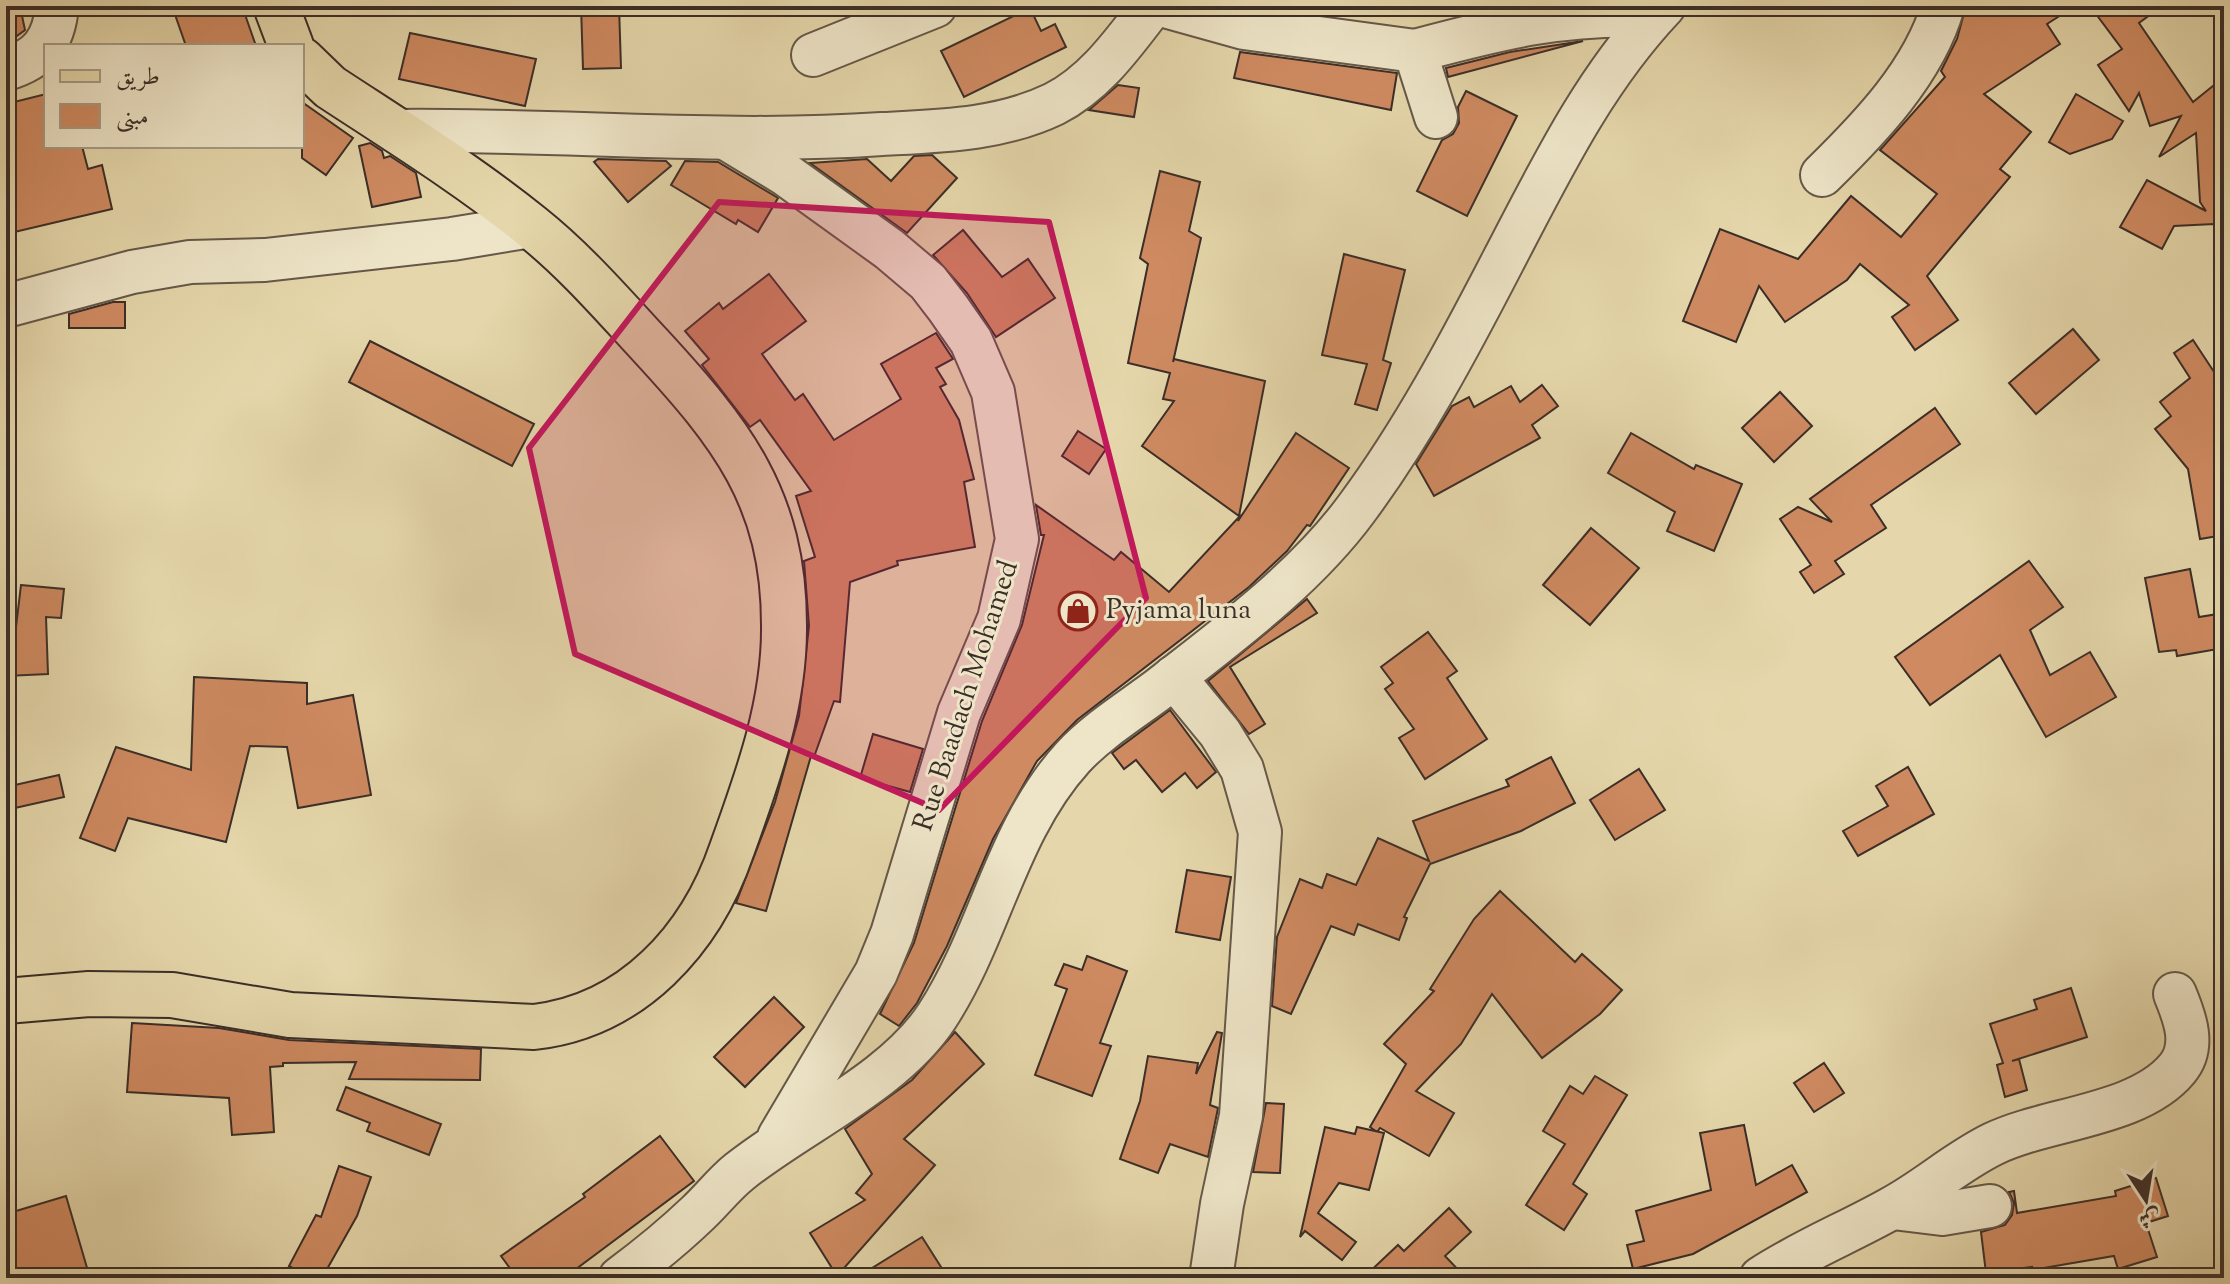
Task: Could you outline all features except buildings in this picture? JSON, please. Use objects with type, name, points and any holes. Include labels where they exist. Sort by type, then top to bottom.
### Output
[{"type":"main road","points":[[276,6],[290,44]]},
{"type":"main road","points":[[6,1001],[89,994],[172,995],[290,1015],[534,1027],[564,1024],[624,998],[667,960],[689,930],[728,860],[760,772],[782,675],[784,626],[776,549],[753,480],[734,443],[708,407],[575,265],[531,226],[330,87],[304,62]]},
{"type":"street","points":[[48,44],[55,29],[57,6]]},
{"type":"street","points":[[813,55],[935,6]]},
{"type":"street","points":[[396,131],[729,140],[948,130],[1003,122],[1056,103],[1097,72],[1152,6]]},
{"type":"street","points":[[1165,6],[1244,28],[1415,51],[1547,19],[1659,11]]},
{"type":"street","points":[[1822,175],[1861,137],[1888,103],[1917,62],[1943,6]]},
{"type":"street","name":"Rue Baadach Mohamed","points":[[620,1278],[699,1213],[737,1173],[860,1087],[916,1042],[936,1017],[985,921],[1006,861],[1047,788],[1077,753],[1287,584],[1357,509],[1422,410],[1574,125],[1608,73],[1659,11]]},
{"type":"street","points":[[6,69],[44,48]]},
{"type":"street","points":[[1415,51],[1436,117]]},
{"type":"street","name":"Rue Baadach Mohamed","points":[[729,140],[785,174],[889,249],[928,282],[948,308],[971,341],[993,392],[1017,539],[999,619],[959,713],[892,934],[876,973],[773,1148]]},
{"type":"street","points":[[6,306],[132,272],[190,262],[280,258],[531,226]]},
{"type":"street","points":[[1174,677],[1220,733],[1242,769],[1260,832],[1241,1116],[1222,1204],[1211,1278]]},
{"type":"street","points":[[1761,1278],[1893,1208],[1962,1160],[1996,1143],[2107,1108],[2158,1085],[2174,1073],[2184,1058],[2188,1035],[2175,994]]},
{"type":"street","points":[[1893,1208],[1942,1214],[1990,1206]]},
{"type":"highlighted area","points":[[719,202],[1049,222],[1146,598],[939,810],[575,654],[529,448]]},
{"type":"place","name":"Pyjama luna","points":[[1078,611]]}]
